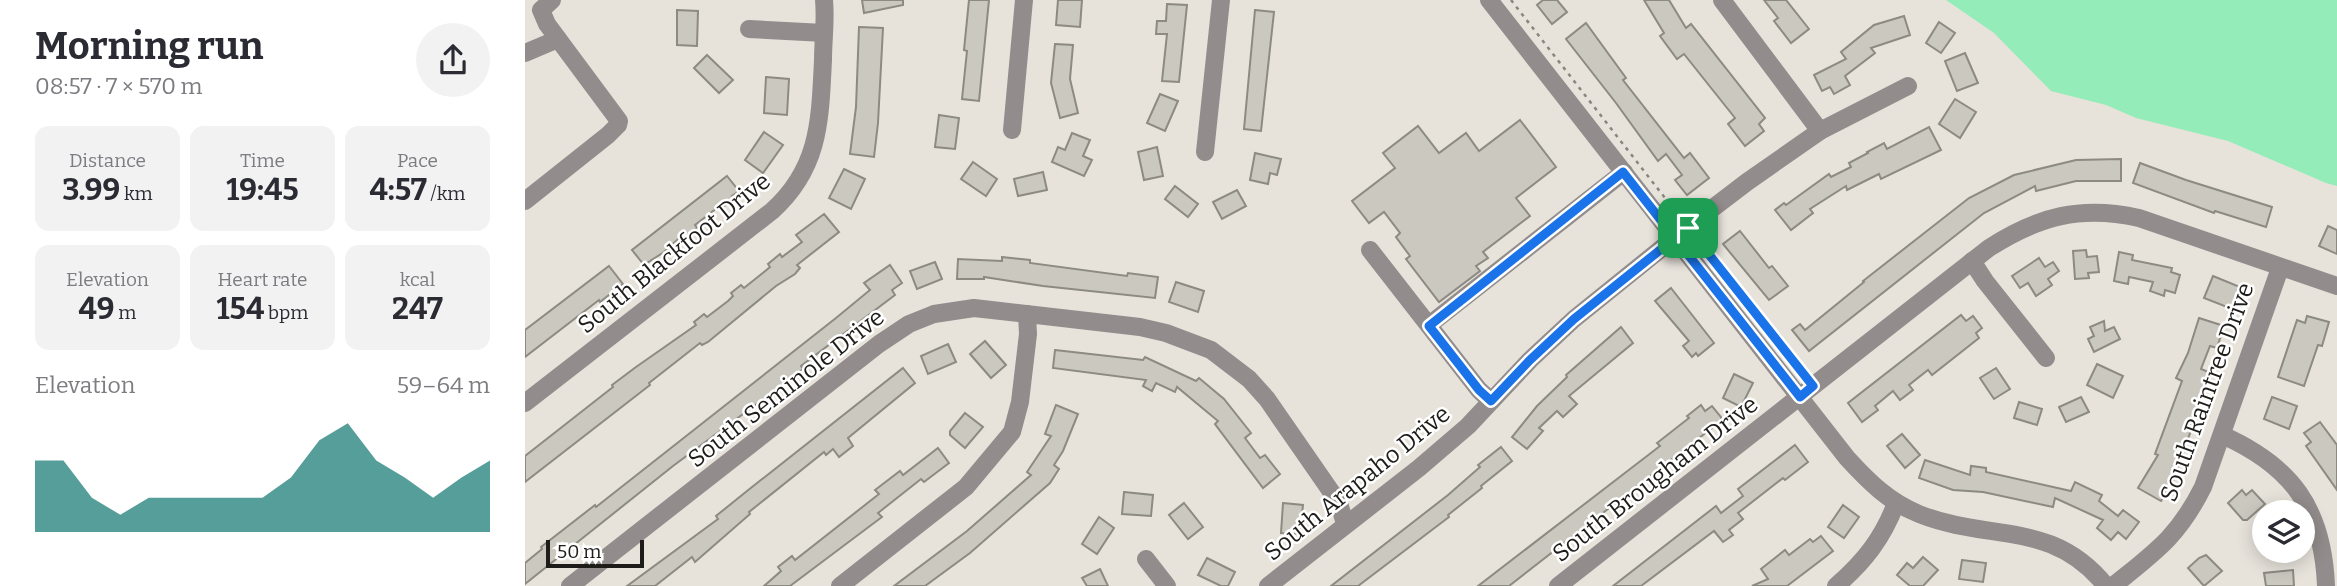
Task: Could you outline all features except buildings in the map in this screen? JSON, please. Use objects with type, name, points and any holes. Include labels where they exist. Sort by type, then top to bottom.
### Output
[{"type":"street","name":"South Blackfoot Drive","points":[[525,403],[772,211],[789,193],[803,174],[815,144],[820,120],[824,0]]},
{"type":"street","points":[[1012,130],[1024,0]]},
{"type":"street","points":[[1205,152],[1221,0]]},
{"type":"street","points":[[1489,0],[1623,172],[1681,233],[1806,391],[1854,466],[1882,494],[1921,514],[1944,521],[2047,542],[2082,560],[2106,586]]},
{"type":"street","points":[[1722,0],[1820,131]]},
{"type":"street","points":[[525,201],[608,135],[619,121],[558,39],[538,6]]},
{"type":"street","points":[[748,29],[824,33]]},
{"type":"street","points":[[525,52],[558,39]]},
{"type":"street","name":"South Arapaho Drive","points":[[1268,586],[1419,468],[1468,426],[1530,360],[1574,319],[1747,181],[1820,131],[1908,86]]},
{"type":"street","points":[[1429,326],[1623,172]]},
{"type":"street","name":"South Brougham Drive","points":[[1558,586],[1972,261],[2029,225],[2061,215],[2098,212],[2139,218],[2337,286]]},
{"type":"street","points":[[1370,250],[1479,390],[1491,401]]},
{"type":"street","points":[[1972,261],[2046,358]]},
{"type":"street","name":"South Raintree Drive","points":[[2113,586],[2167,543],[2189,515],[2203,487],[2280,268]]},
{"type":"street","name":"South Seminole Drive","points":[[570,586],[879,344],[909,324],[949,310],[974,308],[1140,327],[1166,333],[1211,350],[1249,379],[1267,399],[1339,503],[1345,524]]},
{"type":"street","points":[[840,586],[966,488],[1012,432],[1024,378],[1027,314]]},
{"type":"street","points":[[2222,435],[2260,455],[2296,489],[2310,511],[2320,535],[2324,551],[2326,586]]},
{"type":"street","points":[[1836,586],[1872,550],[1888,525],[1896,503]]},
{"type":"street","points":[[1146,559],[1167,586]]},
{"type":"path","points":[[1511,0],[1681,233],[1806,391]]},
{"type":"green space","points":[[1946,0],[2337,0],[2337,186],[2228,141],[2136,118],[2106,105],[2051,91],[1994,33]]},
{"type":"route","points":[[1688,228],[1675,238],[1574,319],[1491,401],[1479,390],[1429,326],[1623,172],[1675,238],[1800,397],[1813,386],[1688,228]]}]
